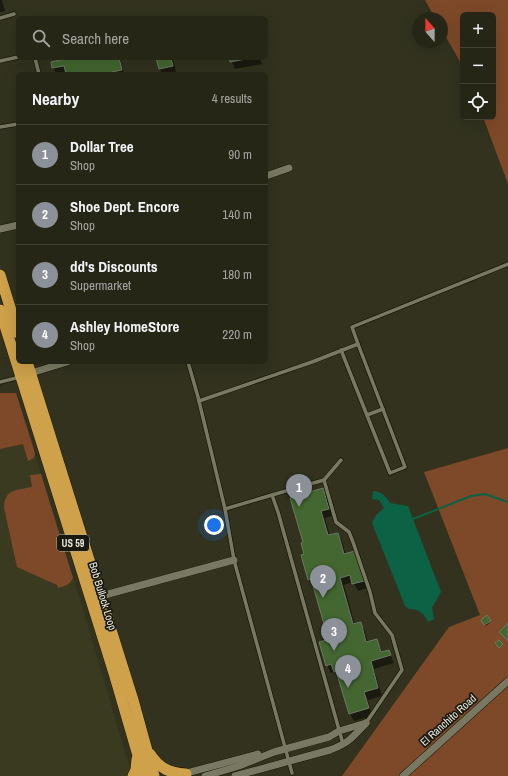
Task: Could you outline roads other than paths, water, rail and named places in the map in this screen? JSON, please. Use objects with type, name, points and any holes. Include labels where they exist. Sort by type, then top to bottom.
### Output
[{"type":"highway","points":[[0,275],[16,327]]},
{"type":"highway","name":"Bob Bullock Loop","points":[[0,311],[16,352]]},
{"type":"highway","points":[[6,328],[16,346]]},
{"type":"highway","name":"Bob Bullock Loop","points":[[21,364],[26,375],[111,666],[141,747],[154,776]]},
{"type":"highway","points":[[22,364],[26,375]]},
{"type":"highway","name":"Bob Bullock Loop","points":[[27,364],[26,379],[33,398],[48,429],[101,596],[141,747],[144,776]]},
{"type":"highway","points":[[133,776],[141,747],[162,768],[182,775]]},
{"type":"street","points":[[268,175],[289,168]]},
{"type":"street","points":[[0,229],[16,225]]},
{"type":"street","points":[[26,375],[61,364]]},
{"type":"street","points":[[101,596],[234,560]]},
{"type":"street","name":"El Ranchito Road","points":[[403,776],[508,681]]},
{"type":"street","points":[[182,775],[266,752],[329,737],[339,731],[366,723]]},
{"type":"street","points":[[235,776],[344,745],[349,742],[366,723]]},
{"type":"street","points":[[205,776],[239,766],[286,748]]},
{"type":"lane","points":[[0,18],[14,14]]},
{"type":"lane","points":[[0,61],[16,57]]},
{"type":"lane","points":[[36,60],[38,72]]},
{"type":"lane","points":[[0,127],[16,124]]},
{"type":"lane","points":[[341,350],[390,473],[405,467],[352,327],[508,264]]},
{"type":"lane","points":[[199,401],[312,362],[358,344]]},
{"type":"lane","points":[[189,364],[225,509],[234,560],[292,773]]},
{"type":"lane","points":[[0,382],[26,375]]},
{"type":"lane","points":[[367,415],[383,409]]},
{"type":"lane","points":[[225,509],[324,480],[340,460]]},
{"type":"lane","points":[[324,480],[336,522],[349,532],[370,592],[375,613],[392,635],[402,670],[366,723]]},
{"type":"lane","points":[[272,495],[344,745]]},
{"type":"waterway","points":[[413,519],[471,496],[485,494],[508,502]]},
{"type":"place","name":"Dollar Tree","points":[[299,507]]},
{"type":"place","name":"Shoe Dept. Encore","points":[[323,598]]},
{"type":"place","name":"dd's Discounts","points":[[334,651]]},
{"type":"place","name":"Ashley HomeStore","points":[[348,688]]}]
